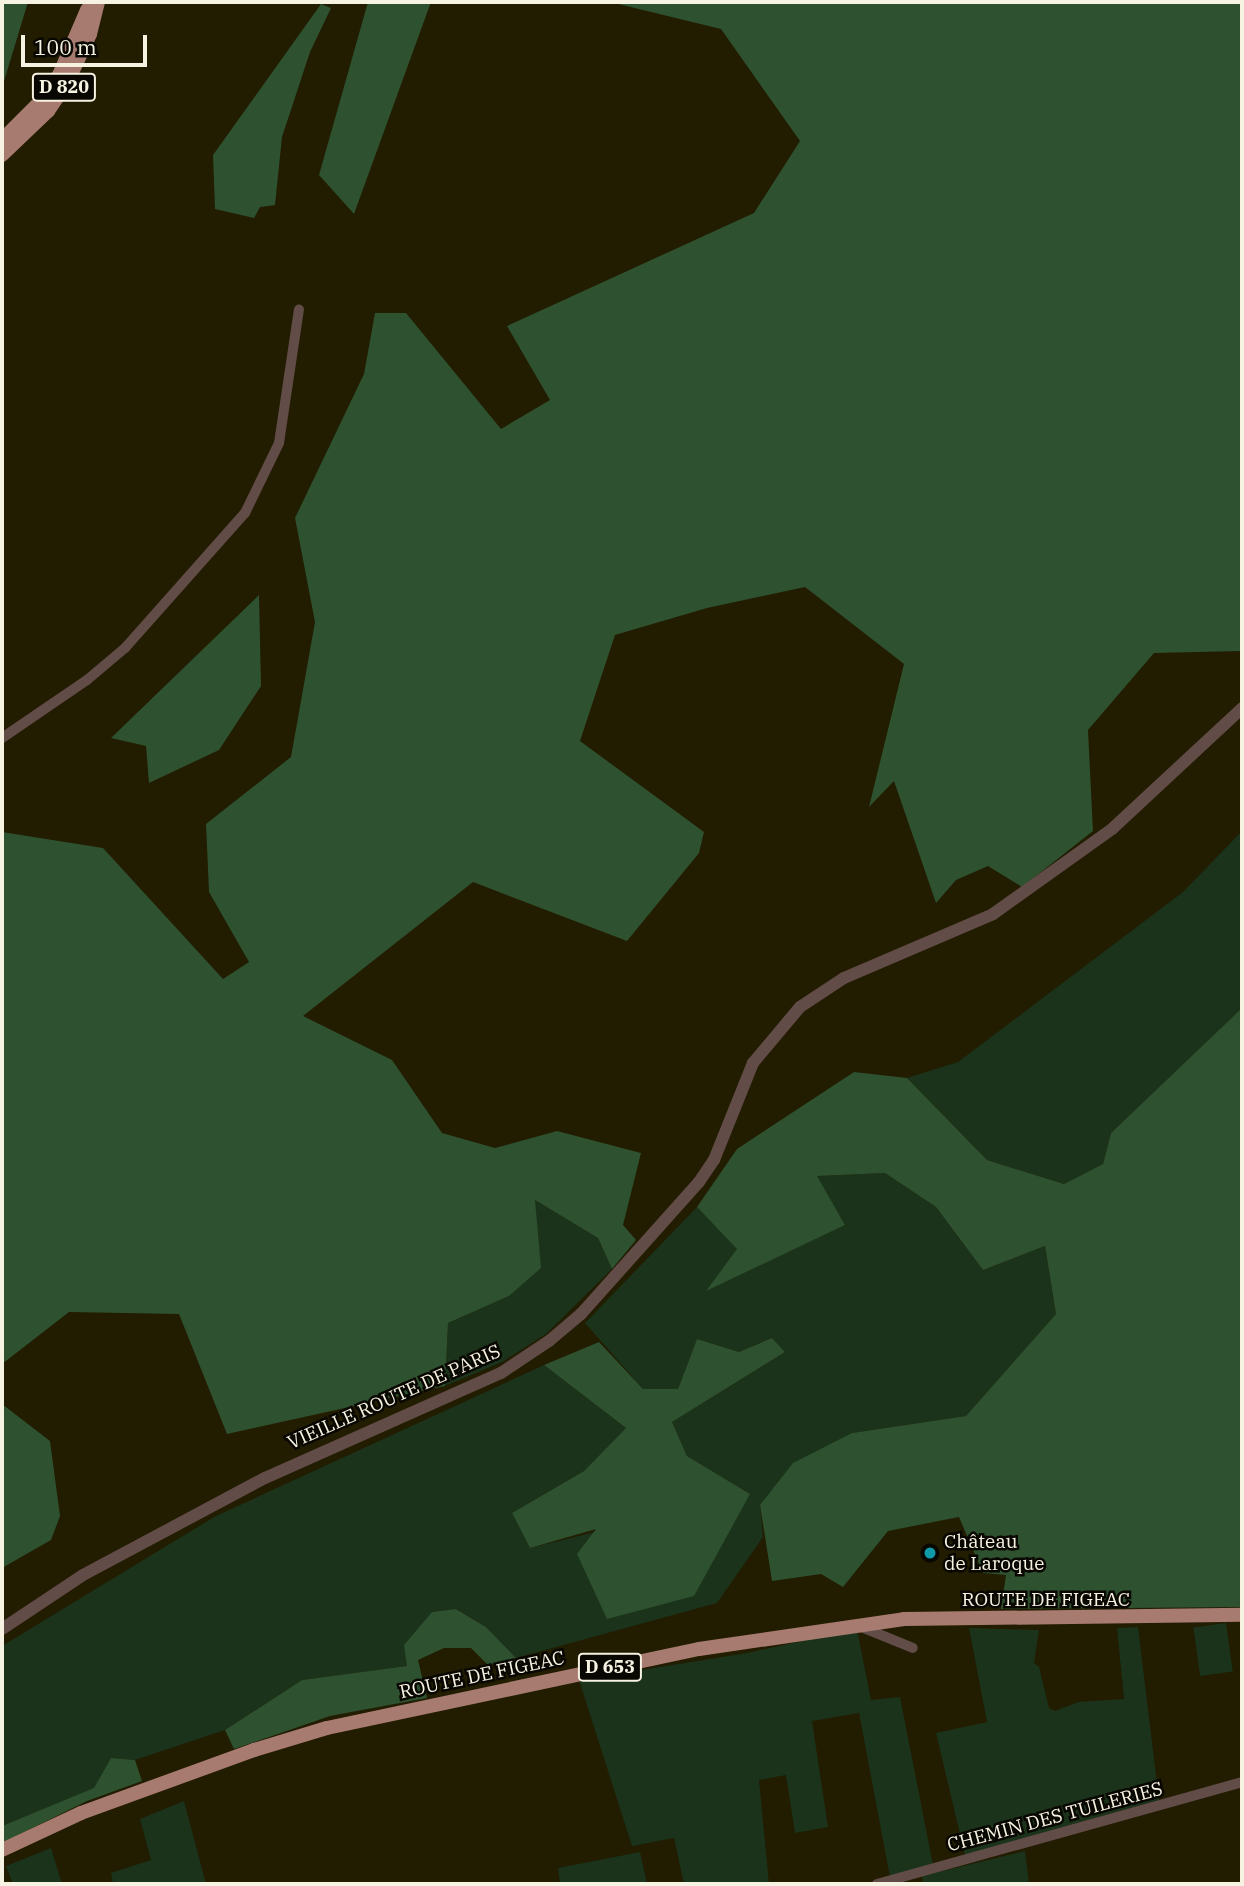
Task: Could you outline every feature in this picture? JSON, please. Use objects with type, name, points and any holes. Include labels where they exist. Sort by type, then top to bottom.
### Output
[{"type":"main road","name":"D 820","points":[[2,141],[40,103],[61,73],[89,2]]},
{"type":"main road","name":"D 820","points":[[2,155],[48,111],[68,81],[90,34],[98,2]]},
{"type":"main road","name":"ROUTE DE FIGEAC","points":[[2,1850],[81,1813],[176,1777],[327,1728],[699,1649],[857,1623],[1242,1615]]},
{"type":"street","points":[[2,738],[87,680],[125,648],[245,513],[279,443],[293,372],[299,309]]},
{"type":"street","name":"VIEILLE ROUTE DE PARIS","points":[[2,1629],[83,1575],[254,1484],[354,1435],[501,1373],[549,1341],[581,1314],[699,1182],[714,1160],[753,1063],[800,1007],[844,978],[993,914],[1112,829],[1242,708]]},
{"type":"street","points":[[857,1623],[878,1636],[913,1648]]},
{"type":"street","name":"CHEMIN DES TUILERIES","points":[[877,1884],[1242,1782]]},
{"type":"green space","points":[[2,2],[28,2],[2,88]]},
{"type":"green space","points":[[368,2],[431,2],[354,214],[319,175]]},
{"type":"green space","points":[[610,2],[1242,2],[1242,651],[1154,653],[1088,730],[1093,831],[1022,887],[988,866],[956,880],[936,903],[894,781],[869,807],[904,664],[805,587],[707,608],[615,635],[580,741],[704,832],[699,853],[627,941],[473,882],[303,1016],[392,1060],[442,1133],[495,1148],[557,1131],[641,1153],[623,1225],[636,1240],[612,1269],[598,1238],[535,1200],[541,1268],[509,1296],[448,1323],[445,1386],[227,1434],[179,1314],[69,1312],[2,1364],[2,832],[103,848],[223,979],[249,962],[209,892],[206,824],[291,757],[315,622],[295,518],[364,374],[375,313],[406,313],[501,429],[550,400],[507,326],[754,213],[800,141],[721,29]]},
{"type":"green space","points":[[321,4],[331,8],[310,52],[282,137],[275,205],[260,207],[254,218],[215,209],[213,155]]},
{"type":"green space","points":[[259,595],[261,686],[219,750],[149,783],[146,746],[111,738]]},
{"type":"green space","points":[[1242,831],[1242,1008],[1111,1133],[1103,1164],[1064,1184],[987,1160],[907,1078],[958,1062],[1183,892]]},
{"type":"green space","points":[[1242,1008],[1242,1607],[1001,1609],[1006,1575],[983,1573],[959,1517],[888,1531],[843,1587],[821,1574],[772,1581],[760,1505],[793,1463],[852,1433],[966,1416],[1056,1314],[1045,1246],[983,1270],[936,1207],[885,1173],[817,1176],[845,1225],[706,1291],[737,1249],[697,1207],[737,1149],[854,1072],[907,1078],[987,1160],[1064,1184],[1103,1164],[1111,1133]]},
{"type":"green space","points":[[885,1173],[936,1207],[983,1270],[1045,1246],[1056,1314],[966,1416],[852,1433],[760,1505],[763,1537],[717,1603],[516,1658],[486,1627],[457,1609],[432,1612],[408,1666],[302,1680],[225,1730],[135,1760],[111,1758],[95,1788],[2,1826],[2,1646],[214,1517],[544,1365],[626,1428],[584,1471],[512,1513],[530,1548],[750,1494],[687,1456],[672,1422],[785,1352],[772,1338],[739,1352],[697,1339],[678,1389],[643,1389],[585,1323],[697,1207],[738,1249],[707,1290],[845,1225],[816,1176]]},
{"type":"green space","points":[[535,1200],[598,1238],[612,1269],[546,1334],[502,1362],[445,1386],[448,1323],[509,1296]]},
{"type":"green space","points":[[772,1338],[785,1352],[672,1422],[687,1456],[750,1494],[694,1596],[607,1619],[577,1554],[596,1529],[530,1548],[512,1513],[584,1471],[626,1428],[544,1365],[599,1342],[643,1389],[678,1389],[697,1339],[739,1352]]},
{"type":"green space","points":[[2,1404],[50,1441],[60,1516],[51,1540],[2,1568]]},
{"type":"green space","points":[[456,1609],[486,1627],[516,1658],[488,1665],[471,1648],[444,1648],[418,1660],[427,1698],[330,1716],[234,1749],[225,1730],[302,1680],[407,1666],[404,1645],[432,1612]]},
{"type":"green space","points":[[1226,1623],[1233,1672],[1200,1676],[1193,1628]]},
{"type":"green space","points":[[1138,1627],[1159,1800],[965,1855],[936,1733],[987,1722],[969,1628],[1039,1630],[1034,1663],[1039,1667],[1049,1708],[1055,1711],[1078,1702],[1124,1699],[1117,1628]]},
{"type":"green space","points":[[857,1629],[871,1700],[900,1697],[933,1865],[890,1877],[859,1713],[812,1721],[828,1827],[795,1833],[786,1775],[759,1780],[769,1884],[684,1884],[674,1838],[632,1846],[579,1680],[747,1653]]},
{"type":"green space","points":[[111,1758],[135,1760],[142,1781],[87,1801],[2,1843],[2,1826],[94,1788]]},
{"type":"green space","points":[[184,1801],[206,1884],[113,1884],[111,1873],[151,1860],[140,1819]]},
{"type":"green space","points":[[51,1848],[62,1884],[13,1884],[6,1866]]},
{"type":"green space","points":[[1025,1851],[1029,1884],[923,1884],[922,1876]]},
{"type":"green space","points":[[640,1852],[647,1884],[560,1884],[558,1868]]},
{"type":"place","name":"Château de Laroque","points":[[930,1553]]}]
